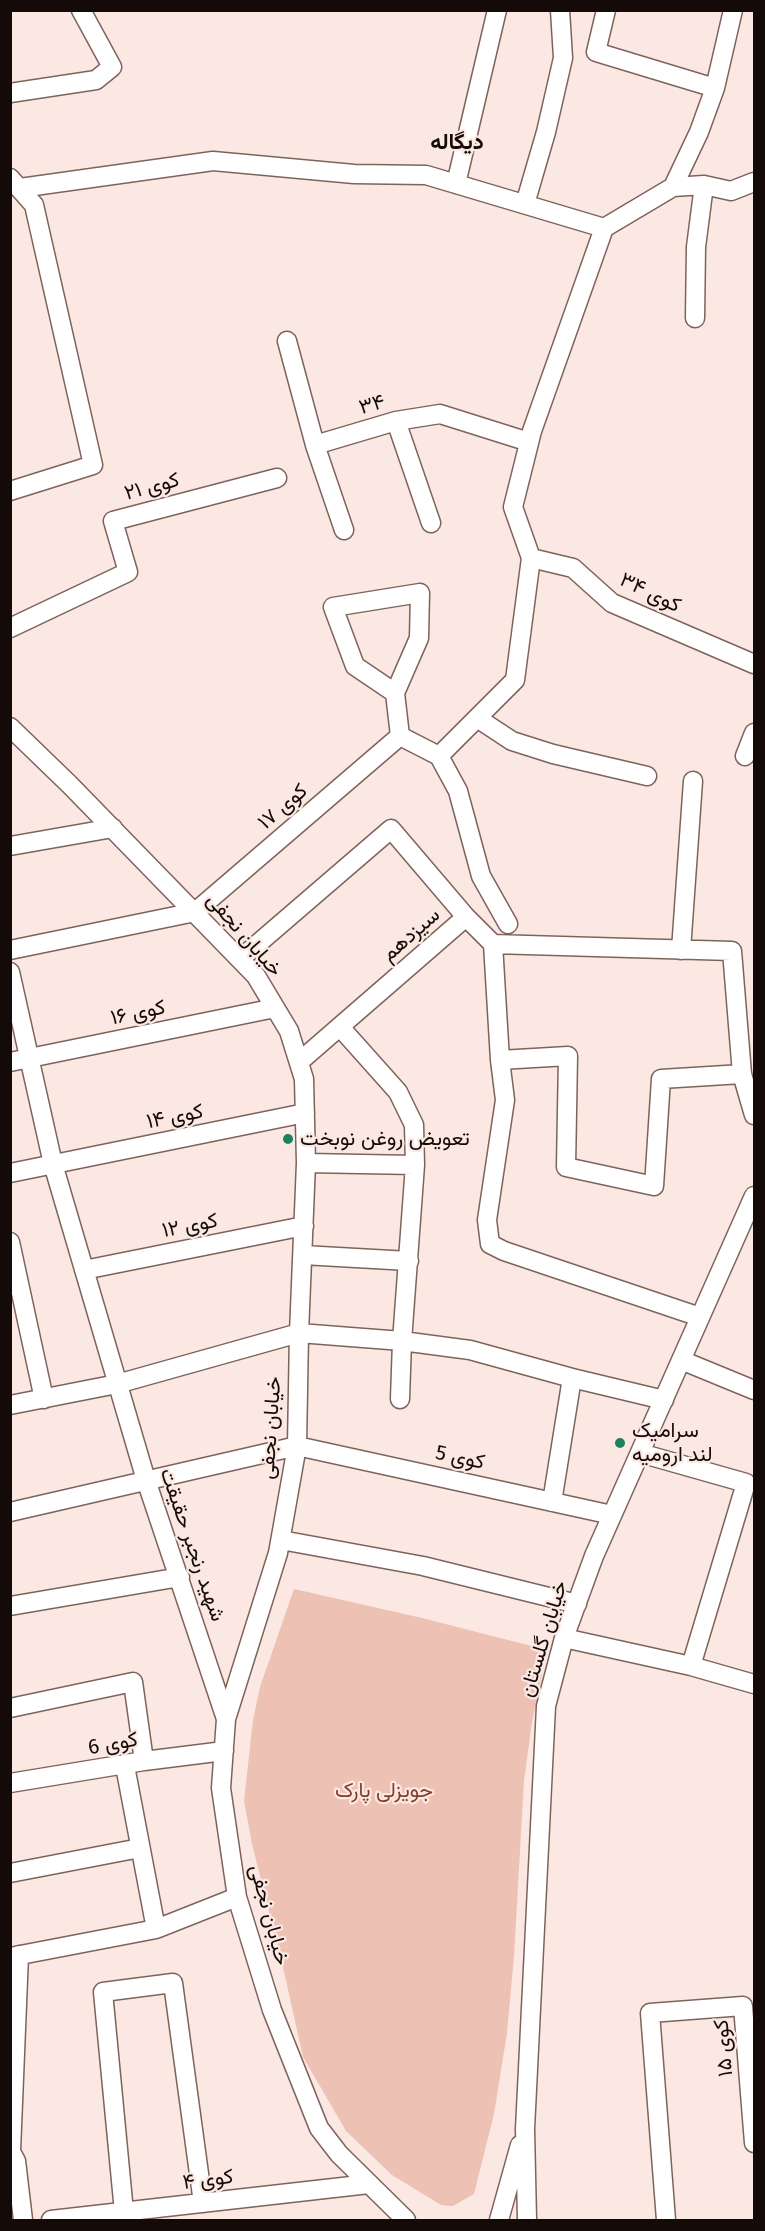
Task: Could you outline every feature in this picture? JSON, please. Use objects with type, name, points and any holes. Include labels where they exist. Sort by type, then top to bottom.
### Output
[{"type":"street","points":[[10,93],[96,80],[112,68],[81,10]]},
{"type":"street","points":[[456,184],[497,10]]},
{"type":"street","points":[[525,204],[546,132],[563,58],[560,10]]},
{"type":"street","points":[[606,10],[596,52],[715,88]]},
{"type":"street","points":[[672,187],[699,132],[715,88],[734,10]]},
{"type":"street","points":[[15,183],[213,161],[354,174],[426,175],[604,228]]},
{"type":"street","points":[[12,484],[93,465],[34,205],[15,183]]},
{"type":"street","points":[[439,756],[515,680],[531,558],[513,507],[529,442],[604,228],[672,187],[704,185],[731,191],[754,183]]},
{"type":"street","points":[[695,318],[696,247],[704,185]]},
{"type":"street","points":[[287,341],[315,445],[344,530]]},
{"type":"street","name":"۳۴","points":[[315,445],[396,421],[440,414],[529,442]]},
{"type":"street","points":[[396,421],[431,523]]},
{"type":"street","name":"کوی ۲۱","points":[[10,628],[128,572],[113,521],[276,478]]},
{"type":"street","name":"کوی ۳۴","points":[[531,558],[573,568],[612,603],[754,663]]},
{"type":"street","points":[[395,693],[355,666],[333,607],[420,593],[418,638],[395,693],[400,736],[439,756],[458,791],[481,876],[508,924]]},
{"type":"street","points":[[477,718],[512,741],[554,754],[646,776]]},
{"type":"street","name":"خیابان نجفی","points":[[10,727],[113,828],[256,976],[289,1031],[304,1079],[306,1163],[297,1446],[281,1539],[226,1719],[221,1788],[237,1897],[272,2010],[319,2128],[339,2154],[406,2220]]},
{"type":"street","points":[[745,756],[754,733]]},
{"type":"street","name":"کوی ۱۷","points":[[195,912],[400,736]]},
{"type":"street","points":[[10,748],[29,745]]},
{"type":"street","points":[[681,950],[693,781]]},
{"type":"street","points":[[10,846],[113,828]]},
{"type":"street","name":"سیزدهم","points":[[240,959],[391,829],[466,917],[299,1062]]},
{"type":"street","points":[[10,950],[195,912]]},
{"type":"street","points":[[466,917],[494,944],[732,951],[742,1074],[754,1115]]},
{"type":"street","points":[[494,944],[500,1060],[505,1101],[487,1220],[490,1244],[504,1251],[700,1317]]},
{"type":"street","name":"شهید رنجبر حقیقت","points":[[10,972],[19,1061],[53,1164],[146,1480],[226,1719]]},
{"type":"street","name":"کوی ۱۶","points":[[19,1061],[274,1008]]},
{"type":"street","points":[[340,1027],[398,1092],[414,1125],[415,1165],[400,1399]]},
{"type":"street","points":[[500,1060],[568,1056],[566,1167],[654,1186],[661,1079],[742,1074]]},
{"type":"street","name":"کوی ۱۴","points":[[10,1173],[305,1113]]},
{"type":"street","points":[[306,1163],[415,1165]]},
{"type":"street","name":"خیابان گلستان","points":[[525,2129],[546,1707],[564,1638],[612,1515],[754,1196]]},
{"type":"street","name":"کوی ۱۲","points":[[84,1270],[304,1226]]},
{"type":"street","points":[[10,1242],[44,1399]]},
{"type":"street","points":[[303,1255],[409,1261]]},
{"type":"street","points":[[10,1405],[117,1384],[299,1333],[402,1341],[470,1350],[664,1400]]},
{"type":"street","points":[[681,1360],[754,1390]]},
{"type":"street","points":[[552,1502],[572,1378]]},
{"type":"street","points":[[10,1512],[297,1446]]},
{"type":"street","name":"کوی 5","points":[[297,1446],[612,1515]]},
{"type":"street","points":[[640,1454],[750,1485],[691,1666]]},
{"type":"street","points":[[281,1539],[423,1566],[577,1604]]},
{"type":"street","points":[[10,1606],[180,1577]]},
{"type":"street","points":[[564,1638],[691,1666],[754,1684]]},
{"type":"street","points":[[10,1708],[134,1682],[144,1761]]},
{"type":"street","name":"کوی 6","points":[[10,1783],[126,1766],[144,1761],[224,1751]]},
{"type":"street","points":[[126,1766],[156,1929]]},
{"type":"street","points":[[10,1873],[140,1848]]},
{"type":"street","points":[[23,2220],[16,2161],[11,2151],[15,1956],[156,1929],[237,1897]]},
{"type":"street","points":[[124,2212],[103,1992],[172,1983],[203,2203]]},
{"type":"street","name":"کوی ۱۵","points":[[666,2220],[650,2013],[743,2007],[754,2143]]},
{"type":"street","points":[[499,2220],[525,2129]]},
{"type":"street","points":[[525,2129],[527,2220]]},
{"type":"street","name":"کوی ۴","points":[[51,2220],[369,2184]]},
{"type":"green space","name":"جویزلی پارک","points":[[294,1589],[422,1618],[547,1650],[532,1722],[524,1781],[514,1956],[507,2033],[494,2114],[474,2194],[453,2206],[441,2205],[392,2175],[346,2131],[303,2057],[252,1844],[244,1801],[253,1720],[260,1687]]},
{"type":"place","name":"تعویض روغن نوبخت","points":[[288,1139]]},
{"type":"place","name":"سرامیک لند ارومیه","points":[[620,1443]]},
{"type":"district","name":"دیگاله","points":[[457,143]]}]
